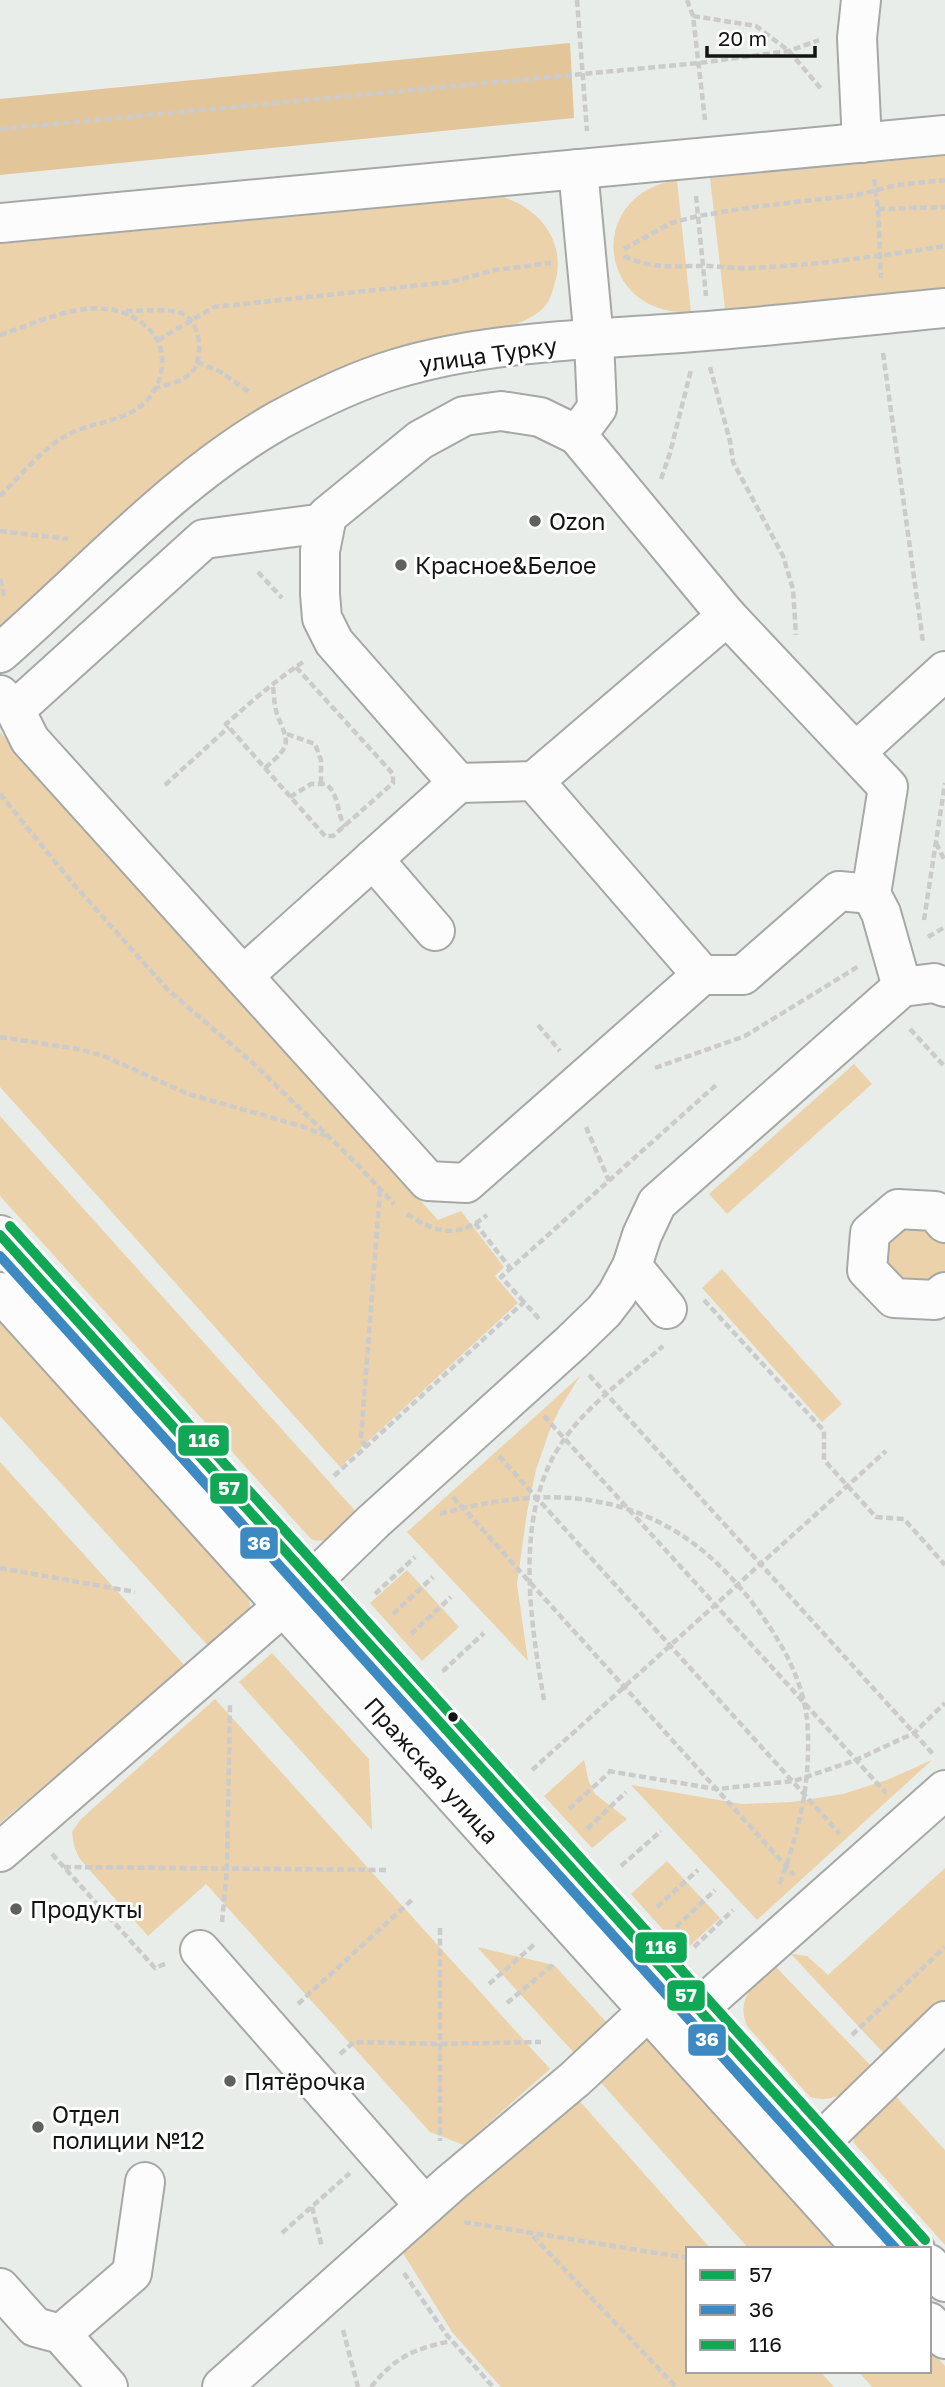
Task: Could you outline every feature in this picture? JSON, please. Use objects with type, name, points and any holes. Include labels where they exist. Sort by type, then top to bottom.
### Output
[{"type":"street","points":[[862,0],[857,37],[862,143]]},
{"type":"street","points":[[0,223],[583,154],[862,143],[945,135]]},
{"type":"street","points":[[577,436],[597,408],[583,154]]},
{"type":"street","name":"улица Турку","points":[[0,653],[193,479],[278,421],[336,391],[393,369],[498,348],[945,308]]},
{"type":"street","points":[[458,783],[334,642],[322,618],[320,594],[320,551],[325,523],[327,516],[420,439],[464,416],[501,411],[540,417],[577,436],[727,616],[888,787],[872,894],[881,913],[893,981]]},
{"type":"street","points":[[325,523],[204,539],[8,703],[30,740],[243,976],[322,1040],[428,1181],[466,1183],[702,975],[743,975],[839,891],[872,894]]},
{"type":"street","points":[[243,976],[355,839],[458,783],[534,781],[727,616]]},
{"type":"street","points":[[856,752],[935,662]]},
{"type":"street","points":[[534,781],[702,975]]},
{"type":"street","points":[[355,839],[435,931]]},
{"type":"street","points":[[0,1852],[312,1581],[374,1521],[566,1349],[617,1294],[632,1266],[642,1234],[657,1203],[893,981],[934,983],[945,987]]},
{"type":"street","points":[[945,1223],[935,1211],[898,1209],[870,1233],[867,1270],[894,1298],[934,1300],[945,1292]]},
{"type":"street","name":"Пражская улица","points":[[0,1235],[913,2247]]},
{"type":"street","points":[[632,1266],[666,1326]]},
{"type":"street","name":"Пражская улица","points":[[0,1292],[861,2247]]},
{"type":"street","points":[[241,2381],[384,2243],[442,2214],[575,2079],[659,2023],[943,1776]]},
{"type":"street","points":[[200,1950],[376,2150],[442,2214]]},
{"type":"street","points":[[792,2170],[945,2021]]},
{"type":"street","points":[[61,2334],[132,2273],[145,2182]]},
{"type":"street","points":[[931,2266],[945,2282]]},
{"type":"street","points":[[0,2288],[35,2327],[61,2334],[108,2387]]},
{"type":"street","points":[[931,2324],[945,2339]]},
{"type":"path","points":[[577,0],[583,74],[583,154]]},
{"type":"path","points":[[687,0],[693,16],[705,128]]},
{"type":"path","points":[[693,16],[756,26],[789,51],[825,93]]},
{"type":"path","points":[[0,129],[699,63],[789,51],[816,42],[824,36]]},
{"type":"path","points":[[862,143],[872,163],[878,209],[881,282]]},
{"type":"path","points":[[695,193],[707,305]]},
{"type":"path","points":[[878,209],[945,207]]},
{"type":"path","points":[[617,253],[644,265],[750,268],[881,256],[945,246]]},
{"type":"path","points":[[0,335],[77,310],[99,308],[125,312],[169,311],[183,314],[192,320],[198,345],[197,362],[192,372],[157,388],[131,414],[67,435],[0,496]]},
{"type":"path","points":[[125,312],[152,331],[158,340],[162,367],[157,388]]},
{"type":"path","points":[[882,341],[920,634],[935,662]]},
{"type":"path","points":[[707,357],[730,441],[733,463],[783,556],[793,589],[797,657],[803,695]]},
{"type":"path","points":[[644,519],[670,453],[694,359]]},
{"type":"path","points":[[258,572],[290,607]]},
{"type":"path","points":[[303,662],[226,724],[325,836],[355,839]]},
{"type":"path","points":[[296,667],[393,774],[393,783],[355,839]]},
{"type":"path","points":[[265,768],[282,751],[287,734],[276,711],[273,684]]},
{"type":"path","points":[[165,785],[229,727]]},
{"type":"path","points":[[287,734],[315,744],[321,760],[321,783]]},
{"type":"path","points":[[290,797],[302,788],[321,783],[330,787],[355,839]]},
{"type":"path","points":[[945,783],[921,942],[945,927]]},
{"type":"path","points":[[0,794],[70,880],[168,990],[254,1064],[356,1163],[399,1209],[425,1226],[444,1231],[465,1230],[496,1208]]},
{"type":"path","points":[[936,842],[945,861]]},
{"type":"path","points":[[643,1072],[745,1036],[870,960],[893,981],[945,1067]]},
{"type":"path","points":[[538,1025],[563,1054]]},
{"type":"path","points":[[0,1037],[78,1049],[104,1056],[188,1094],[301,1126],[326,1136]]},
{"type":"path","points":[[716,1085],[501,1277],[914,1733],[943,1776]]},
{"type":"path","points":[[577,1133],[584,1122]]},
{"type":"path","points":[[366,1447],[362,1439],[362,1424],[381,1182]]},
{"type":"path","points":[[703,1299],[824,1431],[824,1460],[876,1517],[904,1519],[945,1565]]},
{"type":"path","points":[[334,1476],[524,1302]]},
{"type":"path","points":[[544,1700],[533,1636],[530,1583],[537,1497],[548,1464],[564,1438],[607,1394],[666,1326]]},
{"type":"path","points":[[536,1407],[887,1794]]},
{"type":"path","points":[[492,1447],[841,1835]]},
{"type":"path","points":[[533,1780],[532,1769],[886,1451]]},
{"type":"path","points":[[445,1488],[795,1876]]},
{"type":"path","points":[[435,1516],[499,1500],[537,1497],[597,1501],[628,1508],[663,1524],[701,1551],[738,1584],[791,1663],[807,1717],[806,1795],[778,1889]]},
{"type":"path","points":[[374,1595],[415,1558]]},
{"type":"path","points":[[0,1568],[135,1592]]},
{"type":"path","points":[[392,1614],[433,1577]]},
{"type":"path","points":[[411,1635],[451,1597]]},
{"type":"path","points":[[452,1680],[443,1670],[484,1633]]},
{"type":"path","points":[[226,1887],[230,1699]]},
{"type":"path","points":[[568,1810],[608,1772],[716,1788],[794,1781],[856,1760],[914,1733],[945,1703]]},
{"type":"path","points":[[586,1830],[626,1792]]},
{"type":"path","points":[[29,1827],[155,1968],[200,1950]]},
{"type":"path","points":[[620,1867],[661,1830]]},
{"type":"path","points":[[64,1867],[387,1870]]},
{"type":"path","points":[[657,1907],[698,1870]]},
{"type":"path","points":[[675,1928],[715,1890]]},
{"type":"path","points":[[271,2030],[414,1898]]},
{"type":"path","points":[[693,1948],[733,1910]]},
{"type":"path","points":[[440,1928],[440,2126]]},
{"type":"path","points":[[489,1984],[542,1937]]},
{"type":"path","points":[[852,2035],[945,1947]]},
{"type":"path","points":[[507,2003],[561,1958]]},
{"type":"path","points":[[362,2042],[541,2042]]},
{"type":"path","points":[[282,2233],[376,2150]]},
{"type":"path","points":[[442,2214],[532,2235],[686,2258]]},
{"type":"path","points":[[532,2235],[676,2387]]},
{"type":"path","points":[[384,2243],[452,2341],[493,2387]]},
{"type":"path","points":[[342,2323],[358,2387]]},
{"type":"path","points":[[371,2387],[390,2366],[409,2352],[452,2341]]},
{"type":"shaded area","points":[[570,43],[574,118],[0,175],[0,99]]},
{"type":"shaded area","points":[[945,156],[945,289],[725,309],[710,178]]},
{"type":"shaded area","points":[[677,180],[691,312],[660,308],[636,295],[621,276],[614,253],[616,229],[627,207],[647,190]]},
{"type":"shaded area","points":[[503,197],[529,210],[540,220],[554,243],[557,271],[554,286],[547,303],[535,315],[503,328],[416,343],[377,354],[328,373],[260,408],[188,459],[0,626],[0,244]]},
{"type":"shaded area","points":[[0,732],[438,1220],[461,1211],[504,1267],[495,1276],[518,1303],[340,1467],[0,1087]]},
{"type":"shaded area","points":[[854,1064],[872,1084],[727,1214],[709,1194]]},
{"type":"shaded area","points":[[0,1116],[359,1515],[342,1530],[331,1538],[318,1541],[311,1539],[0,1196]]},
{"type":"shaded area","points":[[905,1221],[931,1223],[945,1239],[945,1276],[928,1289],[900,1287],[883,1267],[884,1240]]},
{"type":"shaded area","points":[[722,1269],[842,1404],[822,1422],[702,1288]]},
{"type":"shaded area","points":[[0,1317],[248,1594],[248,1614],[209,1647],[0,1416]]},
{"type":"shaded area","points":[[580,1376],[549,1432],[536,1470],[527,1512],[517,1584],[528,1661],[407,1532]]},
{"type":"shaded area","points":[[0,1462],[186,1667],[0,1823]]},
{"type":"shaded area","points":[[407,1570],[459,1627],[422,1661],[370,1603]]},
{"type":"shaded area","points":[[272,1653],[369,1759],[372,1830],[239,1682]]},
{"type":"shaded area","points":[[215,1699],[550,2069],[464,2145],[430,2132],[206,1884],[148,1936],[79,1858],[72,1832],[81,1819]]},
{"type":"shaded area","points":[[584,1760],[595,1794],[627,1819],[592,1848],[544,1796]]},
{"type":"shaded area","points":[[932,1760],[757,1920],[631,1785],[742,1804],[792,1802],[843,1794],[887,1780]]},
{"type":"shaded area","points":[[667,1861],[720,1918],[683,1952],[631,1894]]},
{"type":"shaded area","points":[[945,1868],[945,2004],[888,2058],[791,1954],[807,1956],[828,1975]]},
{"type":"shaded area","points":[[477,1947],[554,1965],[610,2026],[575,2054]]},
{"type":"shaded area","points":[[775,1966],[872,2067],[845,2092],[829,2098],[810,2097],[747,2026],[744,2016],[745,1999],[754,1985]]},
{"type":"shaded area","points":[[648,2041],[657,2046],[838,2247],[747,2247],[596,2077],[640,2042]]},
{"type":"shaded area","points":[[891,2091],[945,2150],[945,2245],[853,2142],[857,2127]]},
{"type":"shaded area","points":[[576,2097],[709,2247],[686,2247],[686,2373],[822,2373],[834,2387],[501,2387],[452,2332],[401,2250]]},
{"type":"shaded area","points":[[931,2350],[945,2366],[945,2387],[872,2387],[860,2373],[931,2373]]},
{"type":"transit line","name":"116","points":[[10,1226],[925,2240]]},
{"type":"transit line","name":"57","points":[[0,1235],[913,2247]]},
{"type":"transit line","name":"36","points":[[0,1256],[894,2247]]},
{"type":"place","name":"Ozon","points":[[535,521]]},
{"type":"place","name":"Красное&Белое","points":[[401,565]]},
{"type":"place","name":"Продукты","points":[[16,1909]]},
{"type":"place","name":"Пятёрочка","points":[[230,2081]]},
{"type":"place","name":"Отдел полиции №12","points":[[38,2127]]}]
